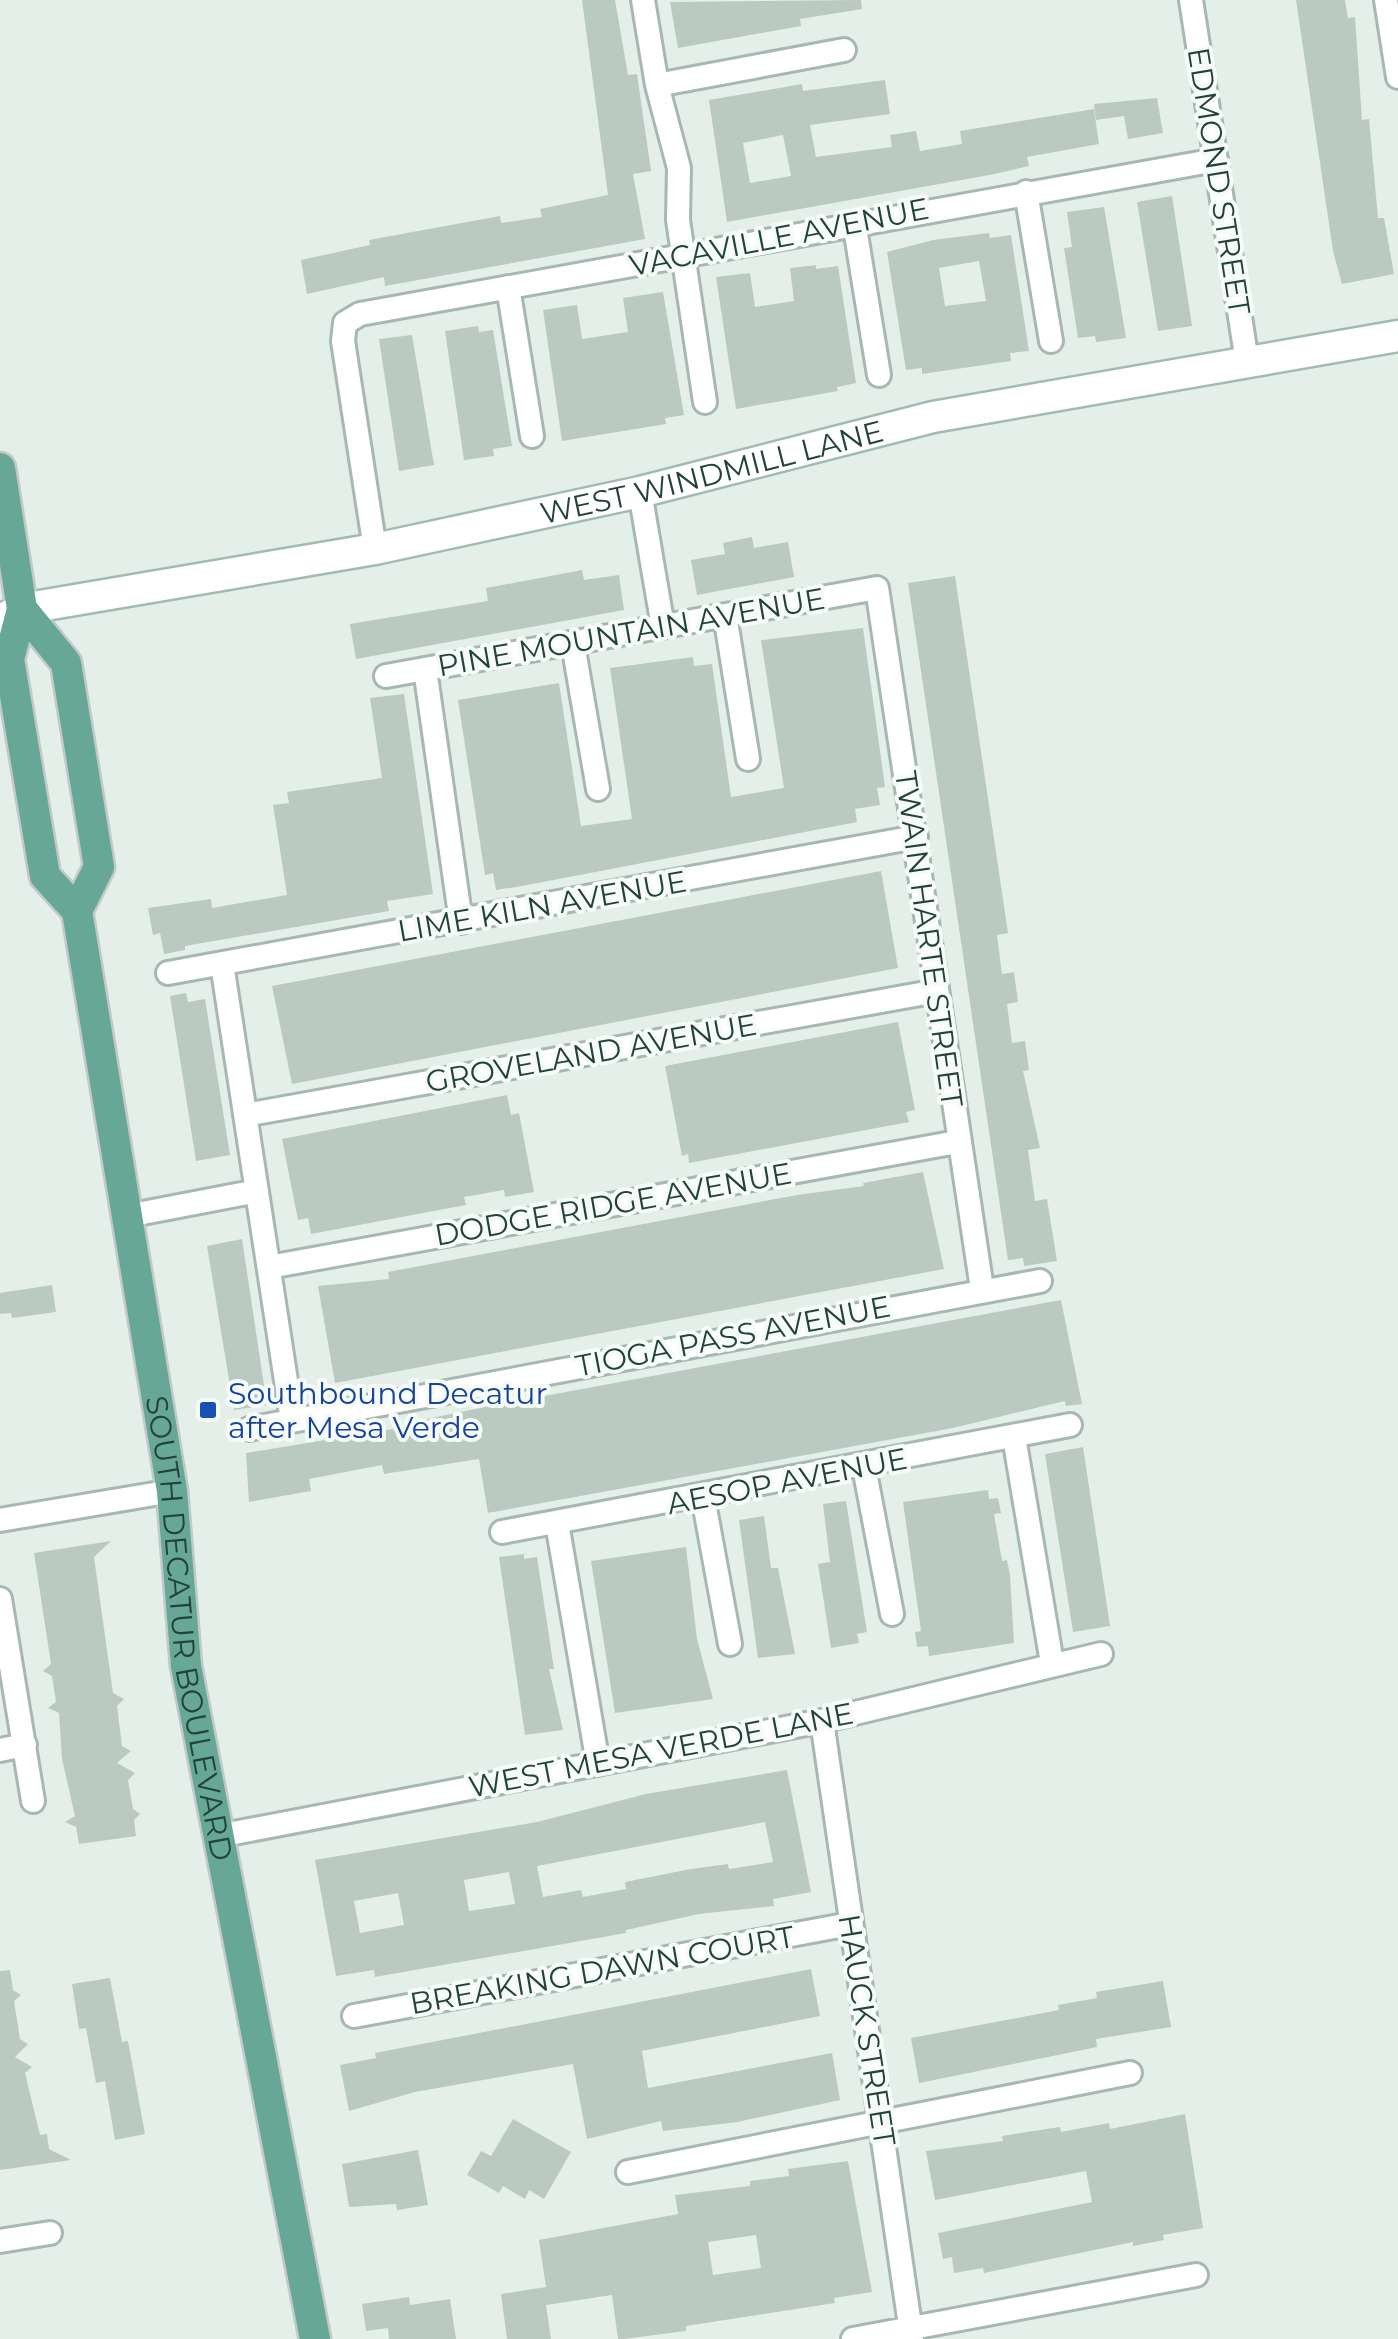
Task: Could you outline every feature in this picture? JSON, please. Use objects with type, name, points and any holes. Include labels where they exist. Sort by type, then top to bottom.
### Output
[{"type":"main road","points":[[0,468],[9,659],[44,876],[77,912],[99,867],[66,663],[7,612]]},
{"type":"main road","name":"SOUTH DECATUR BOULEVARD","points":[[77,912],[172,1491],[186,1666],[315,2339]]},
{"type":"street","points":[[643,0],[657,85],[679,168],[682,256],[705,402]]},
{"type":"street","name":"EDMOND STREET","points":[[1191,0],[1247,362]]},
{"type":"street","points":[[1386,0],[1398,76]]},
{"type":"street","points":[[657,85],[844,50]]},
{"type":"street","name":"VACAVILLE AVENUE","points":[[375,550],[342,341],[345,323],[360,314],[854,222],[1216,160]]},
{"type":"street","points":[[1026,192],[1052,342]]},
{"type":"street","points":[[854,222],[879,375]]},
{"type":"street","points":[[508,287],[532,436]]},
{"type":"street","name":"WEST WINDMILL LANE","points":[[7,612],[375,550],[640,492],[933,417],[1398,336]]},
{"type":"street","points":[[640,492],[663,627]]},
{"type":"street","name":"PINE MOUNTAIN AVENUE","points":[[386,676],[877,588]]},
{"type":"street","name":"TWAIN HARTE STREET","points":[[877,588],[982,1289]]},
{"type":"street","points":[[725,615],[748,759]]},
{"type":"street","points":[[573,644],[598,789]]},
{"type":"street","points":[[425,669],[461,922]]},
{"type":"street","name":"LIME KILN AVENUE","points":[[168,973],[916,837]]},
{"type":"street","points":[[222,964],[292,1420]]},
{"type":"street","name":"GROVELAND AVENUE","points":[[245,1115],[936,991]]},
{"type":"street","name":"DODGE RIDGE AVENUE","points":[[269,1267],[958,1142]]},
{"type":"street","points":[[127,1216],[257,1191]]},
{"type":"street","name":"TIOGA PASS AVENUE","points":[[250,1429],[1040,1281]]},
{"type":"street","name":"AESOP AVENUE","points":[[502,1532],[864,1468],[1070,1425]]},
{"type":"street","points":[[1014,1437],[1052,1663]]},
{"type":"street","points":[[864,1468],[892,1614]]},
{"type":"street","points":[[0,1520],[172,1491]]},
{"type":"street","points":[[703,1497],[730,1644]]},
{"type":"street","points":[[557,1522],[598,1764]]},
{"type":"street","points":[[0,1599],[33,1801]]},
{"type":"street","name":"WEST MESA VERDE LANE","points":[[218,1836],[822,1722],[1101,1654]]},
{"type":"street","name":"HAUCK STREET","points":[[822,1722],[911,2333]]},
{"type":"street","points":[[0,1750],[25,1745]]},
{"type":"street","name":"BREAKING DAWN COURT","points":[[354,2016],[850,1924]]},
{"type":"street","points":[[628,2172],[1130,2073]]},
{"type":"street","points":[[0,2241],[50,2233]]},
{"type":"street","points":[[853,2339],[911,2333],[1196,2274]]},
{"type":"building","points":[[582,0],[615,0],[628,75],[637,74],[651,171],[633,174],[645,239],[385,286],[384,277],[307,294],[301,260],[370,245],[369,240],[500,216],[501,223],[542,217],[540,209],[608,195]]},
{"type":"building","points":[[861,0],[862,9],[800,19],[801,26],[678,48],[670,2]]},
{"type":"building","points":[[1296,0],[1345,0],[1348,18],[1355,17],[1362,120],[1369,119],[1378,218],[1384,218],[1394,274],[1342,284],[1333,251]]},
{"type":"building","points":[[885,80],[890,114],[810,125],[816,157],[892,147],[890,135],[916,131],[920,151],[962,144],[960,131],[1094,109],[1099,144],[1027,157],[1029,166],[995,174],[727,222],[709,100],[802,84],[803,91]],"holes":[[[783,135],[791,176],[750,183],[743,143]]]},
{"type":"building","points":[[1157,98],[1163,133],[1128,139],[1124,116],[1096,120],[1094,104]]},
{"type":"building","points":[[1172,196],[1192,326],[1158,331],[1137,202]]},
{"type":"building","points":[[1104,207],[1126,338],[1096,342],[1095,336],[1078,338],[1064,248],[1072,247],[1067,212]]},
{"type":"building","points":[[989,233],[990,238],[1011,235],[1029,351],[1010,353],[1011,361],[922,374],[922,368],[906,370],[887,252],[933,240]],"holes":[[[979,261],[986,301],[945,306],[939,268]]]},
{"type":"building","points":[[816,265],[816,269],[838,266],[856,383],[837,387],[838,391],[736,409],[716,277],[750,273],[755,307],[794,301],[790,268]]},
{"type":"building","points":[[663,292],[684,415],[665,418],[666,424],[562,441],[543,310],[577,305],[582,339],[628,332],[623,298]]},
{"type":"building","points":[[478,326],[479,332],[493,330],[512,446],[493,449],[494,456],[464,460],[445,331]]},
{"type":"building","points":[[412,335],[434,465],[399,471],[379,339]]},
{"type":"building","points":[[752,537],[754,548],[788,542],[794,577],[697,595],[691,560],[725,554],[723,543]]},
{"type":"building","points":[[582,570],[584,580],[619,575],[624,610],[356,659],[350,624],[488,601],[486,588]]},
{"type":"building","points":[[955,576],[1008,933],[997,935],[1002,974],[1014,972],[1018,1002],[1007,1004],[1012,1043],[1025,1041],[1029,1070],[1023,1071],[1040,1148],[1028,1150],[1035,1201],[1047,1199],[1057,1261],[1024,1266],[1023,1258],[1008,1260],[908,583]]},
{"type":"building","points":[[863,628],[885,787],[877,788],[880,805],[855,809],[857,822],[496,890],[493,873],[485,875],[458,700],[559,683],[581,826],[632,819],[610,668],[693,657],[694,666],[712,664],[731,797],[784,788],[761,640]]},
{"type":"building","points":[[404,694],[433,894],[387,901],[389,911],[185,946],[185,950],[164,954],[160,933],[153,935],[148,908],[211,899],[212,908],[287,895],[273,805],[289,803],[287,792],[382,778],[370,698]]},
{"type":"building","points":[[881,871],[898,968],[292,1084],[272,986]]},
{"type":"building","points":[[186,993],[188,1002],[205,999],[230,1155],[196,1161],[170,996]]},
{"type":"building","points":[[898,1022],[915,1110],[906,1112],[909,1122],[689,1163],[688,1154],[682,1156],[665,1066]]},
{"type":"building","points":[[507,1095],[511,1115],[519,1113],[534,1192],[505,1197],[504,1190],[464,1197],[466,1205],[311,1234],[308,1218],[298,1220],[282,1139]]},
{"type":"building","points":[[923,1172],[944,1269],[335,1383],[318,1286],[389,1279],[388,1272]]},
{"type":"building","points":[[242,1239],[267,1405],[234,1410],[207,1246]]},
{"type":"building","points":[[52,1285],[56,1312],[12,1318],[11,1313],[0,1314],[0,1293]]},
{"type":"building","points":[[1061,1300],[1082,1404],[1066,1406],[1065,1401],[953,1428],[488,1513],[479,1459],[384,1474],[382,1465],[309,1479],[311,1491],[249,1502],[246,1453],[417,1425],[417,1421],[485,1407]]},
{"type":"building","points":[[1083,1447],[1110,1626],[1073,1632],[1045,1454]]},
{"type":"building","points":[[988,1490],[989,1499],[998,1498],[1001,1513],[994,1514],[1002,1561],[1007,1560],[1010,1575],[1014,1643],[929,1656],[928,1646],[917,1647],[915,1632],[921,1631],[903,1502]]},
{"type":"building","points":[[846,1501],[867,1632],[857,1634],[859,1643],[831,1648],[818,1564],[830,1562],[823,1504]]},
{"type":"building","points":[[764,1516],[771,1568],[778,1568],[795,1654],[758,1658],[739,1520]]},
{"type":"building","points":[[111,1541],[94,1557],[113,1693],[124,1699],[117,1706],[122,1746],[131,1751],[117,1763],[135,1773],[128,1780],[133,1809],[140,1814],[134,1820],[136,1836],[79,1844],[76,1827],[65,1822],[75,1816],[62,1759],[59,1713],[48,1708],[56,1702],[52,1676],[43,1671],[51,1664],[34,1553]]},
{"type":"building","points":[[686,1547],[697,1639],[713,1699],[615,1713],[591,1561]]},
{"type":"building","points":[[524,1554],[524,1559],[537,1557],[554,1669],[549,1669],[563,1730],[525,1735],[499,1557]]},
{"type":"building","points":[[787,1770],[811,1892],[773,1899],[774,1906],[699,1914],[626,1933],[375,1977],[374,1970],[336,1976],[315,1860],[537,1822],[646,1794]],"holes":[[[765,1822],[773,1862],[729,1869],[728,1864],[691,1869],[625,1882],[626,1889],[583,1897],[581,1890],[543,1897],[537,1866]],[[509,1872],[515,1904],[469,1911],[464,1880]],[[398,1893],[404,1925],[360,1933],[354,1901]]]},
{"type":"building","points":[[811,1969],[820,2016],[642,2051],[648,2088],[832,2053],[840,2100],[737,2122],[663,2131],[661,2121],[587,2139],[573,2064],[415,2092],[349,2111],[340,2065],[376,2058],[375,2053]]},
{"type":"building","points":[[10,1970],[13,1990],[21,1995],[14,2001],[20,2039],[28,2044],[15,2057],[32,2067],[25,2073],[40,2135],[47,2134],[49,2149],[71,2160],[0,2170],[0,1971]]},
{"type":"building","points":[[110,1978],[122,2042],[128,2041],[145,2134],[115,2140],[105,2081],[96,2083],[86,2028],[79,2029],[72,1984]]},
{"type":"building","points":[[1163,1981],[1171,2027],[1096,2039],[1097,2047],[919,2083],[911,2038],[1059,2010],[1058,2005],[1097,1998],[1096,1992]]},
{"type":"building","points":[[1185,2114],[1203,2228],[1163,2235],[1164,2240],[1133,2246],[1133,2242],[984,2273],[983,2268],[954,2273],[952,2257],[943,2259],[938,2233],[1092,2202],[1086,2171],[935,2200],[926,2151],[1003,2141],[1002,2136],[1060,2127],[1061,2132],[1109,2123],[1110,2129]]},
{"type":"building","points":[[513,2119],[571,2152],[544,2199],[529,2190],[525,2199],[503,2186],[499,2193],[467,2175],[481,2151],[491,2156]]},
{"type":"building","points":[[418,2150],[428,2205],[397,2210],[396,2204],[349,2207],[342,2164]]},
{"type":"building","points":[[848,2161],[872,2292],[834,2298],[835,2303],[624,2339],[618,2339],[612,2295],[546,2305],[551,2339],[507,2339],[501,2294],[546,2287],[539,2240],[678,2214],[675,2195],[750,2186],[750,2181],[789,2176],[788,2169]],"holes":[[[756,2235],[761,2268],[713,2275],[708,2242]]]},
{"type":"building","points":[[409,2297],[410,2305],[450,2299],[456,2339],[389,2339],[388,2328],[366,2331],[362,2304]]},
{"type":"place","name":"Southbound Decatur after Mesa Verde","points":[[208,1410]]}]
